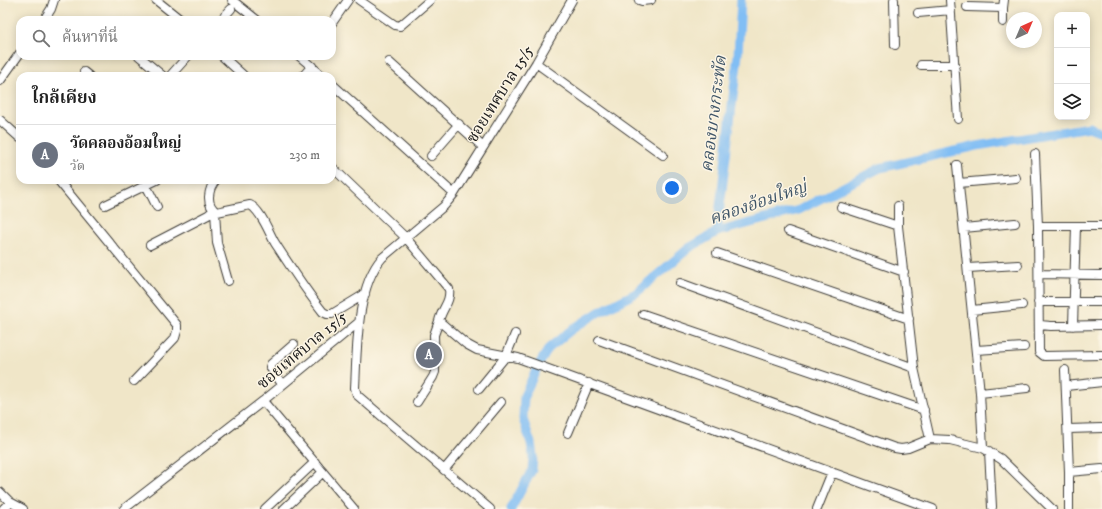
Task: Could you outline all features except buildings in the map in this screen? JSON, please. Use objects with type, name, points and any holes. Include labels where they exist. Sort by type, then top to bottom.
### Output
[{"type":"street","points":[[46,16],[54,0]]},
{"type":"street","points":[[156,0],[176,16]]},
{"type":"street","points":[[232,0],[252,16]]},
{"type":"street","points":[[336,17],[348,0]]},
{"type":"street","points":[[359,0],[395,25],[400,26],[430,0]]},
{"type":"street","name":"ซอยเทศบาล 15/5","points":[[124,509],[263,401],[359,322],[365,294],[371,277],[379,262],[444,206],[454,194],[536,63],[572,0]]},
{"type":"street","points":[[639,0],[651,0]]},
{"type":"street","points":[[894,0],[895,45]]},
{"type":"street","points":[[950,0],[958,119]]},
{"type":"street","points":[[968,7],[1004,4],[1003,22]]},
{"type":"street","points":[[225,16],[231,9]]},
{"type":"street","points":[[918,13],[950,10]]},
{"type":"street","points":[[0,81],[16,59]]},
{"type":"street","points":[[144,60],[157,72]]},
{"type":"street","points":[[174,72],[184,60]]},
{"type":"street","points":[[226,60],[240,72]]},
{"type":"street","points":[[305,60],[319,72]]},
{"type":"street","points":[[389,62],[483,147]]},
{"type":"street","points":[[536,63],[662,155]]},
{"type":"street","points":[[921,65],[954,65]]},
{"type":"street","points":[[307,72],[312,66]]},
{"type":"street","points":[[336,88],[454,194]]},
{"type":"street","points":[[0,120],[16,134]]},
{"type":"street","points":[[431,156],[459,124]]},
{"type":"street","points":[[1035,154],[1039,274],[1039,352],[1044,356],[1102,355]]},
{"type":"street","points":[[957,165],[992,507]]},
{"type":"street","points":[[336,172],[406,238],[449,289],[450,296],[441,314],[434,335],[435,372],[417,402]]},
{"type":"street","points":[[959,183],[1016,178]]},
{"type":"street","points":[[61,184],[176,325],[177,331],[175,338],[134,382]]},
{"type":"street","points":[[105,205],[144,184]]},
{"type":"street","points":[[146,184],[157,207]]},
{"type":"street","points":[[213,184],[209,198],[211,207],[215,211],[217,243],[228,281]]},
{"type":"street","points":[[150,245],[215,211],[224,211],[250,205],[259,214],[274,242],[323,312],[332,314],[365,294]]},
{"type":"street","points":[[898,206],[898,226],[914,368],[930,439]]},
{"type":"street","points":[[841,207],[898,226]]},
{"type":"street","points":[[964,228],[1015,222]]},
{"type":"street","points":[[1038,226],[1102,226]]},
{"type":"street","points":[[1073,326],[1076,226]]},
{"type":"street","points":[[788,231],[904,272]]},
{"type":"street","points":[[717,253],[909,319]]},
{"type":"street","points":[[968,268],[1018,265]]},
{"type":"street","points":[[1039,274],[1102,275]]},
{"type":"street","points":[[680,283],[914,368]]},
{"type":"street","points":[[1038,302],[1102,302]]},
{"type":"street","points":[[972,310],[1022,305]]},
{"type":"street","points":[[642,314],[924,410]]},
{"type":"street","points":[[439,321],[466,344],[477,350],[518,358],[933,509]]},
{"type":"street","points":[[359,322],[355,388],[357,395],[490,509]]},
{"type":"street","points":[[1040,325],[1102,325]]},
{"type":"street","points":[[479,389],[506,356],[516,334]]},
{"type":"street","points":[[599,340],[901,450],[930,439],[950,440],[986,449],[1001,459],[1052,509]]},
{"type":"street","points":[[282,384],[270,367],[271,364],[294,344]]},
{"type":"street","points":[[976,350],[1024,347]]},
{"type":"street","points":[[1065,370],[1068,429],[1069,509]]},
{"type":"street","points":[[1066,386],[1102,382]]},
{"type":"street","points":[[568,432],[589,383]]},
{"type":"street","points":[[980,393],[1027,388]]},
{"type":"street","points":[[263,401],[354,509]]},
{"type":"street","points":[[444,470],[501,402]]},
{"type":"street","points":[[1068,429],[1102,428]]},
{"type":"street","points":[[265,509],[315,462]]},
{"type":"street","points":[[1069,472],[1102,469]]},
{"type":"street","points":[[284,509],[323,472]]},
{"type":"street","points":[[817,509],[832,472]]},
{"type":"street","points":[[0,492],[10,502],[23,509]]},
{"type":"street","points":[[3,509],[10,502]]},
{"type":"waterway","name":"คลองบางกระพัด","points":[[717,232],[738,55],[741,0]]},
{"type":"waterway","name":"คลองอ้อมใหญ่","points":[[511,509],[532,470],[533,456],[531,443],[523,419],[524,396],[538,366],[549,348],[571,330],[599,312],[636,293],[689,248],[717,232],[799,210],[880,168],[977,146],[1089,127],[1102,132]]},
{"type":"place","name":"วัดคลองอ้อมใหญ่","points":[[429,355]]}]
